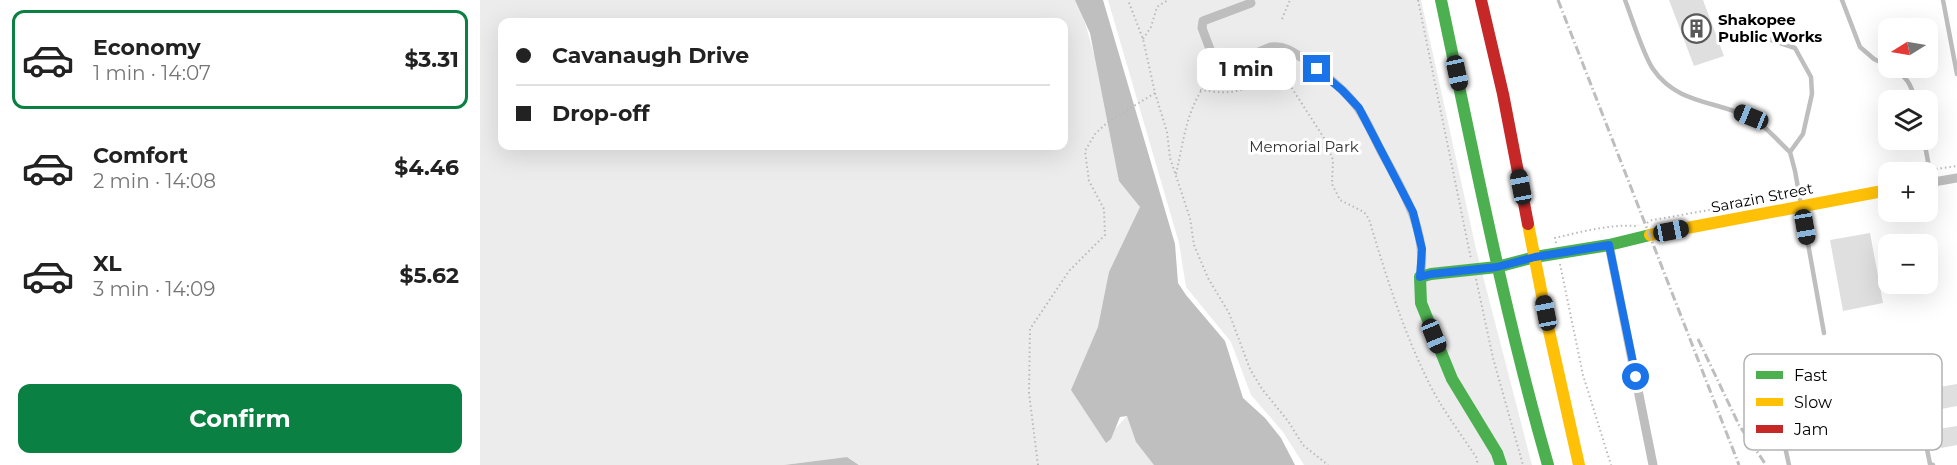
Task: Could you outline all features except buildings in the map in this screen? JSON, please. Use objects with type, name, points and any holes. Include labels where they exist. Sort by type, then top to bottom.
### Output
[{"type":"main road","points":[[1441,0],[1497,267],[1522,374],[1548,465]]},
{"type":"main road","points":[[1481,0],[1503,94],[1579,465]]},
{"type":"main road","name":"Sarazin Street","points":[[1420,277],[1497,267],[1535,257],[1609,245],[1800,200],[1878,191]]},
{"type":"main road","points":[[1420,277],[1421,303],[1452,379],[1497,453],[1501,465]]},
{"type":"street","points":[[1251,3],[1203,21],[1202,28],[1216,65],[1219,67],[1271,46],[1279,46],[1290,50],[1334,82],[1351,99],[1365,118],[1417,223],[1422,249],[1420,277]]},
{"type":"street","points":[[1938,182],[1957,178]]},
{"type":"street","points":[[1609,245],[1653,465]]},
{"type":"lane","points":[[1625,0],[1653,69],[1670,86],[1686,97],[1751,117],[1790,152],[1824,333]]},
{"type":"lane","points":[[1842,0],[1860,47],[1878,61]]},
{"type":"lane","points":[[1943,0],[1957,74]]},
{"type":"lane","points":[[1744,38],[1765,38],[1795,48],[1811,77],[1812,94],[1803,134],[1790,152]]},
{"type":"lane","points":[[1786,450],[1789,465]]},
{"type":"lane","points":[[1927,450],[1930,464],[1933,465]]},
{"type":"path","points":[[1128,0],[1143,39],[1155,93],[1167,132],[1170,158],[1190,218],[1199,261],[1229,313],[1250,369],[1262,389],[1288,421],[1303,445],[1328,465]]},
{"type":"path","points":[[1143,39],[1151,27],[1157,7],[1168,0]]},
{"type":"path","points":[[1281,20],[1290,0]]},
{"type":"path","points":[[1418,0],[1473,270],[1493,358],[1523,465]]},
{"type":"path","points":[[1200,90],[1231,93],[1255,83],[1271,72],[1290,50]]},
{"type":"path","points":[[1175,177],[1191,108],[1200,90],[1219,67]]},
{"type":"path","points":[[1271,72],[1286,79],[1324,138],[1333,160],[1332,184],[1341,200],[1364,212],[1369,219],[1385,272],[1420,363],[1432,388],[1476,457],[1478,465]]},
{"type":"path","points":[[1038,465],[1029,393],[1030,329],[1069,271],[1105,235],[1104,209],[1089,181],[1085,151],[1095,134],[1104,126],[1155,93]]},
{"type":"path","points":[[1646,225],[1652,220],[1800,200]]},
{"type":"path","points":[[1611,465],[1583,375],[1555,238],[1627,225],[1638,226]]},
{"type":"green space","points":[[480,0],[1078,0],[1140,207],[1102,313],[1111,433],[1127,416],[1167,465],[860,465],[847,457],[784,465],[480,465]]},
{"type":"green space","name":"Memorial Park","points":[[1108,0],[1421,0],[1476,249],[1532,465],[1304,465],[1283,432],[1251,395],[1231,342],[1186,287],[1179,243]]},
{"type":"shaded area","points":[[1075,0],[1103,0],[1175,244],[1178,283],[1225,341],[1243,398],[1265,418],[1281,438],[1295,465],[1154,465],[1136,442],[1127,416],[1120,417],[1111,439],[1106,443],[1071,390],[1098,327],[1109,272],[1140,207],[1119,181],[1090,33]]},
{"type":"shaded area","points":[[847,457],[859,465],[784,465]]},
{"type":"railway","points":[[1558,0],[1739,465]]},
{"type":"railway","points":[[1698,339],[1744,432]]},
{"type":"railway","points":[[1756,450],[1766,465]]},
{"type":"traffic: fast","points":[[1441,0],[1517,350],[1548,465]]},
{"type":"traffic: fast","points":[[1501,465],[1497,453],[1452,379],[1421,303],[1420,277],[1497,267],[1535,257],[1609,245],[1650,235]]},
{"type":"traffic: slow","points":[[1650,235],[1878,192]]},
{"type":"traffic: slow","points":[[1528,224],[1579,465]]},
{"type":"traffic: jam","points":[[1481,0],[1503,94],[1528,224]]},
{"type":"place","name":"Shakopee Public Works","points":[[1697,29]]},
{"type":"route","points":[[1317,69],[1334,82],[1359,108],[1413,212],[1422,249],[1420,277],[1497,267],[1535,257],[1609,245],[1636,377]]}]
